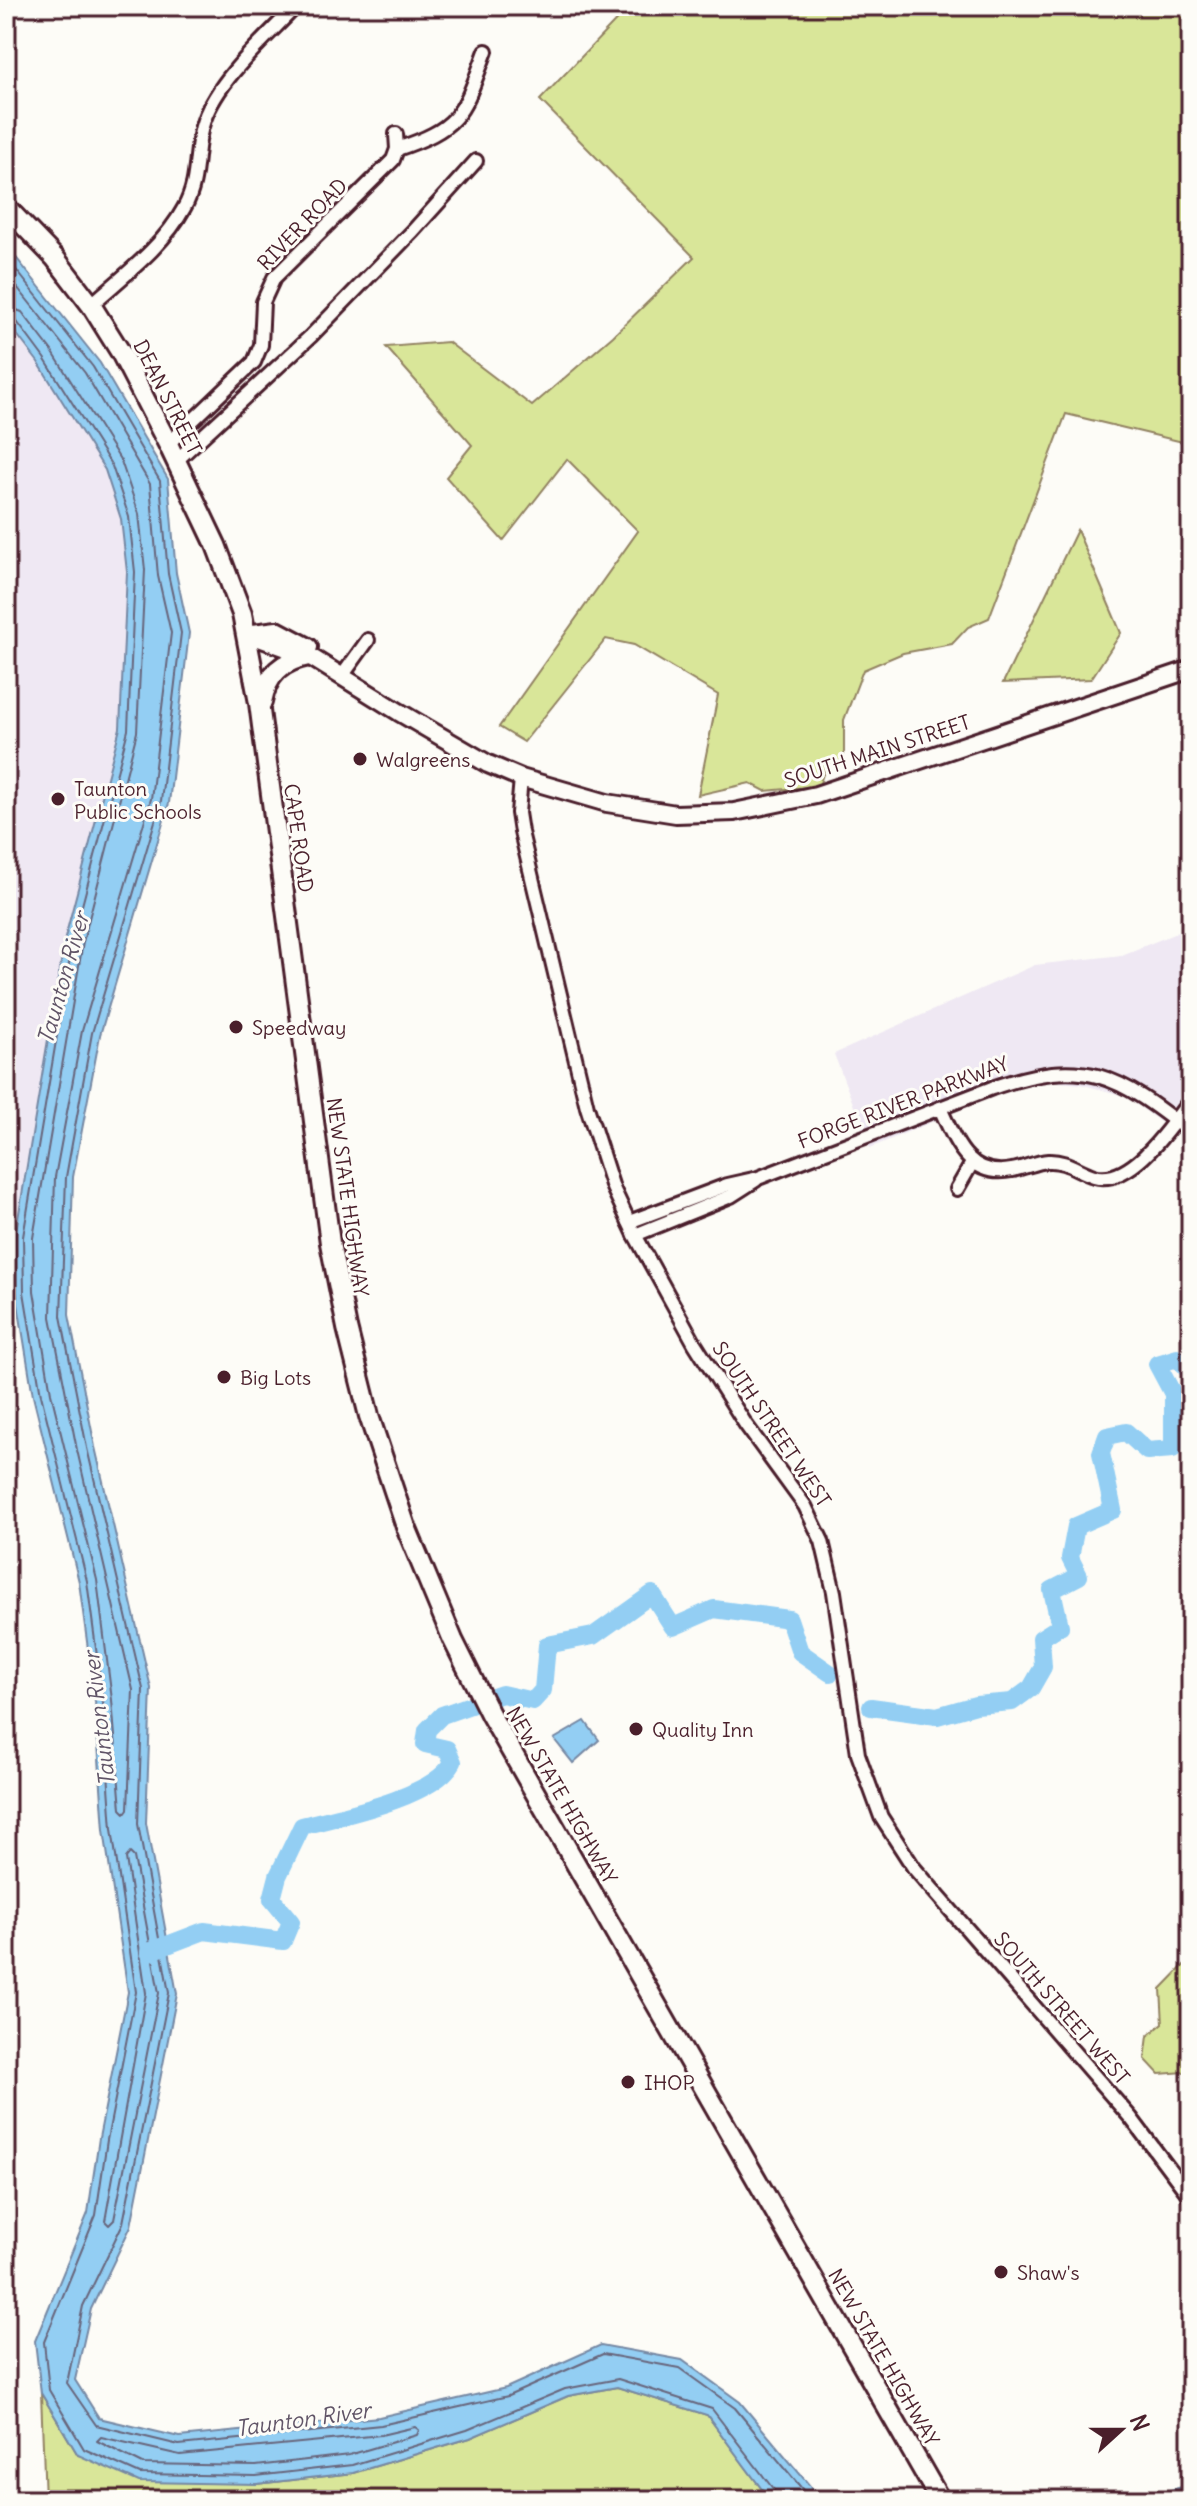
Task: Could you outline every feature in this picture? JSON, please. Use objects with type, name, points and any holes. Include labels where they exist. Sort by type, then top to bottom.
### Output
[{"type":"highway","name":"DEAN STREET","points":[[6,207],[55,258],[91,305],[121,353],[216,545],[248,634]]},
{"type":"highway","name":"CAPE ROAD","points":[[248,634],[305,1049]]},
{"type":"highway","points":[[261,716],[264,691],[272,674],[289,661],[309,656]]},
{"type":"highway","name":"NEW STATE HIGHWAY","points":[[305,1049],[332,1258],[367,1407],[416,1554],[490,1714],[940,2500]]},
{"type":"main road","points":[[248,634],[277,630],[287,633],[381,701]]},
{"type":"main road","points":[[248,634],[309,656],[488,764],[521,778]]},
{"type":"main road","name":"SOUTH MAIN STREET","points":[[521,778],[584,798],[657,812],[715,814],[762,808],[816,795],[1191,669]]},
{"type":"street","points":[[91,305],[157,244],[176,221],[193,190],[201,131],[207,113],[223,86],[296,6]]},
{"type":"street","name":"RIVER ROAD","points":[[172,452],[254,362],[261,345],[263,302],[277,273],[393,160],[397,149],[449,126],[466,104],[486,51]]},
{"type":"street","points":[[396,134],[397,149]]},
{"type":"street","points":[[172,452],[311,336],[476,161]]},
{"type":"street","points":[[345,672],[368,640]]},
{"type":"street","name":"SOUTH STREET WEST","points":[[521,778],[518,813],[521,832],[582,1088],[602,1158],[632,1228],[712,1374],[788,1481],[818,1532],[832,1580],[858,1754],[872,1797],[914,1868],[1131,2118],[1191,2198]]},
{"type":"street","name":"FORGE RIVER PARKWAY","points":[[632,1228],[727,1185],[758,1178],[1029,1076],[1084,1073],[1106,1077],[1129,1087],[1191,1133]]},
{"type":"street","points":[[940,1108],[961,1152],[972,1163],[993,1171],[1009,1171],[1035,1164],[1063,1162],[1097,1177],[1110,1176],[1141,1161],[1191,1099]]},
{"type":"street","points":[[957,1189],[972,1163]]},
{"type":"shaded area","name":"Taunton Public Schools","points":[[6,310],[110,466],[130,550],[125,730],[20,1245],[6,1246]]},
{"type":"shaded area","points":[[1191,927],[1191,1144],[1125,1096],[1080,1084],[1048,1081],[1007,1090],[870,1148],[834,1054],[1035,965],[1122,955]]},
{"type":"green space","points":[[630,6],[1191,6],[1191,444],[1066,414],[989,618],[968,627],[952,644],[903,653],[863,670],[844,720],[844,761],[826,765],[819,786],[765,791],[750,783],[698,795],[718,695],[634,645],[606,639],[524,742],[499,727],[638,531],[567,459],[503,541],[446,477],[472,445],[386,347],[448,342],[532,406],[613,336],[694,257],[540,100]]},
{"type":"green space","points":[[1077,530],[1121,633],[1091,679],[1003,683]]},
{"type":"green space","points":[[1189,1960],[1191,2068],[1185,2072],[1159,2074],[1145,2059],[1148,2036],[1163,2023],[1161,1989]]},
{"type":"green space","points":[[617,2387],[707,2415],[770,2500],[45,2500],[41,2393],[78,2455],[257,2484],[353,2473],[470,2438],[568,2396]]},
{"type":"water","name":"Taunton River","points":[[6,245],[100,363],[168,479],[176,573],[189,633],[169,803],[100,1035],[73,1177],[69,1315],[95,1447],[151,1688],[146,1823],[177,1994],[131,2226],[91,2309],[75,2380],[99,2418],[179,2437],[379,2417],[506,2388],[601,2345],[682,2360],[740,2402],[810,2486],[815,2500],[770,2500],[707,2415],[617,2387],[568,2396],[470,2438],[353,2473],[257,2484],[139,2482],[78,2455],[41,2393],[35,2341],[88,2213],[99,2138],[128,1992],[104,1830],[95,1701],[79,1582],[33,1396],[16,1292],[15,1237],[65,938],[120,728],[127,572],[121,519],[105,470],[38,362],[6,320]]},
{"type":"water","points":[[585,1721],[599,1740],[573,1763],[554,1739]]},
{"type":"waterway","points":[[871,1707],[937,1716],[976,1705],[1012,1702],[1031,1688],[1043,1667],[1041,1638],[1060,1626],[1052,1590],[1079,1576],[1070,1558],[1076,1526],[1113,1510],[1101,1453],[1107,1436],[1126,1432],[1147,1451],[1173,1449],[1173,1394],[1157,1364],[1177,1358],[1191,1373]]},
{"type":"waterway","points":[[149,1952],[204,1931],[283,1941],[291,1922],[272,1899],[278,1876],[302,1826],[385,1804],[426,1786],[442,1775],[453,1762],[447,1749],[425,1744],[427,1730],[442,1715],[502,1694],[533,1701],[543,1690],[547,1645],[593,1636],[652,1594],[673,1627],[714,1609],[789,1619],[800,1652],[830,1673]]},
{"type":"waterway","points":[[1137,2500],[1191,2485]]},
{"type":"place","name":"Walgreens","points":[[360,759]]},
{"type":"place","name":"Taunton Public Schools","points":[[58,799]]},
{"type":"place","name":"Speedway","points":[[236,1027]]},
{"type":"place","name":"Big Lots","points":[[224,1377]]},
{"type":"place","name":"Quality Inn","points":[[636,1729]]},
{"type":"place","name":"IHOP","points":[[628,2082]]},
{"type":"place","name":"Shaw's","points":[[1001,2272]]}]
